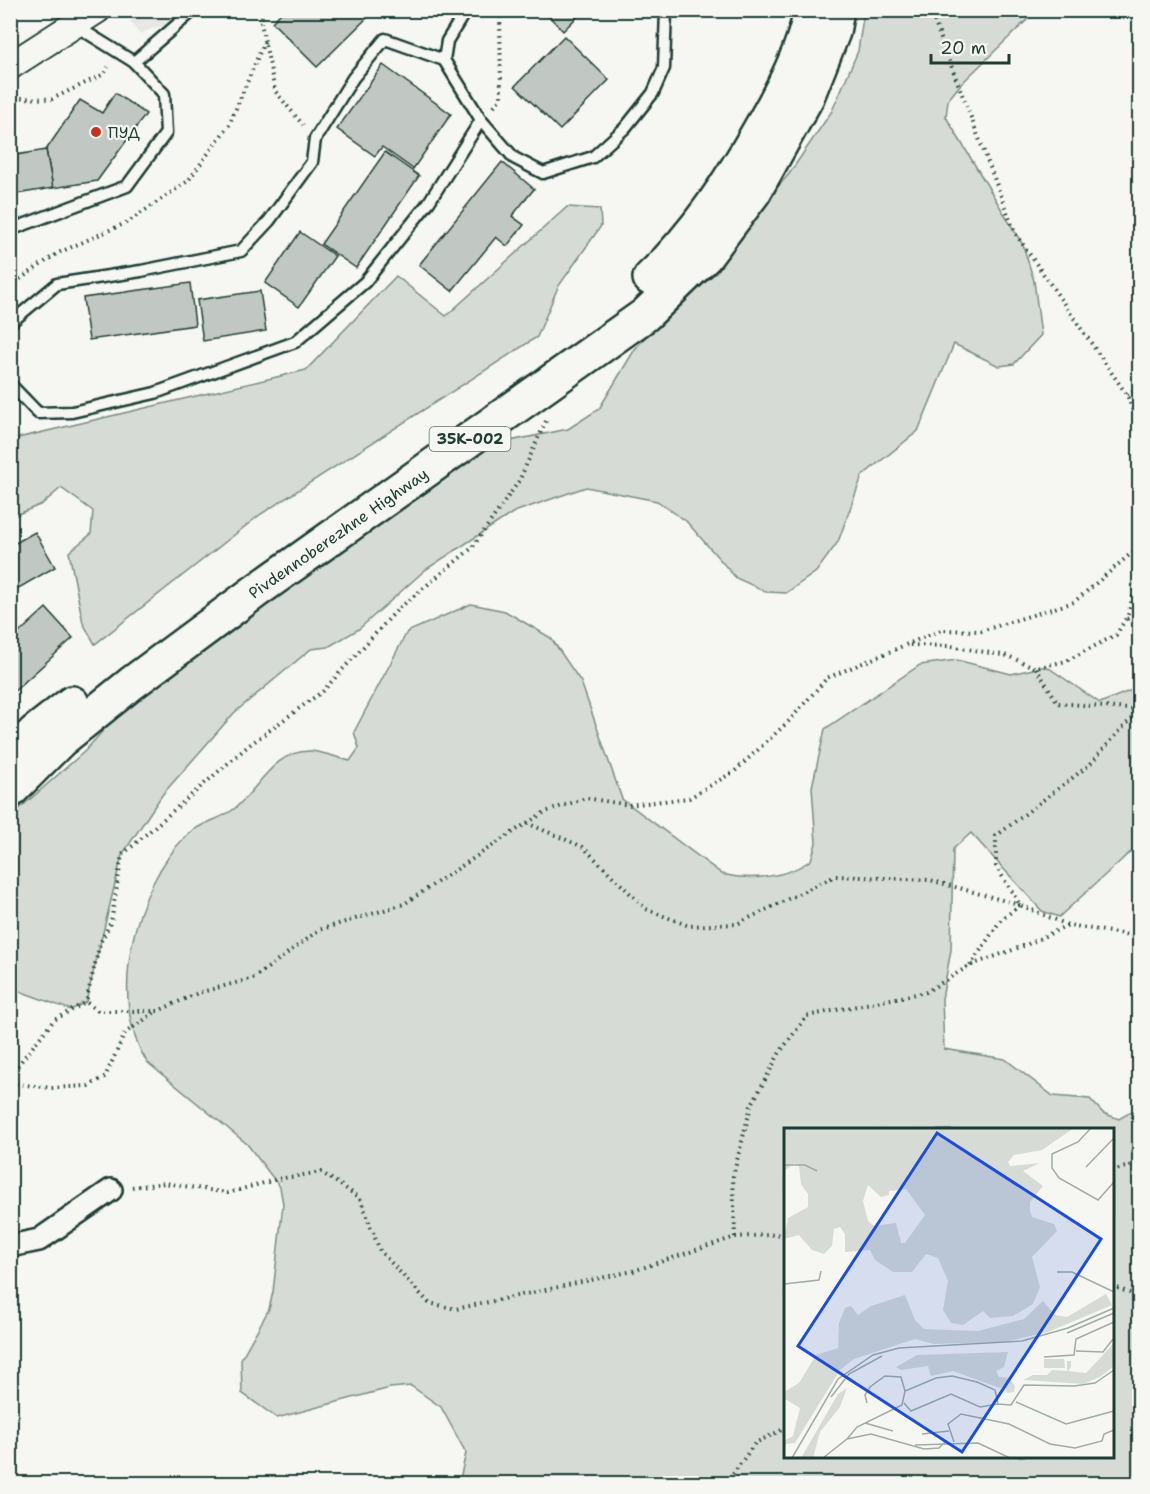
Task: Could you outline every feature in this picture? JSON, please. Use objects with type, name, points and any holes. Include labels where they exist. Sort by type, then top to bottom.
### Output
[{"type":"highway","name":"Pivdennoberezhne Highway","points":[[10,758],[35,732],[108,675],[621,307],[681,249],[729,184],[783,89],[809,24],[811,10]]},
{"type":"highway","name":"Pivdennoberezhne Highway","points":[[10,791],[60,741],[132,683],[256,591],[645,315],[705,257],[754,192],[807,97],[833,32],[837,10]]},
{"type":"street","points":[[10,66],[76,26],[97,10]]},
{"type":"street","points":[[10,1246],[39,1240],[111,1190]]},
{"type":"lane","points":[[134,62],[194,10]]},
{"type":"lane","points":[[444,60],[447,41],[465,10]]},
{"type":"lane","points":[[10,323],[57,284],[141,271],[242,251],[269,221],[312,162],[315,139],[352,78],[385,39],[444,60],[481,120],[514,158],[543,173],[593,157],[625,128],[653,93],[664,68],[666,10]]},
{"type":"lane","points":[[10,230],[127,186],[166,132],[164,94],[134,62],[76,26]]},
{"type":"lane","points":[[10,384],[38,413],[72,412],[155,393],[295,342],[365,282],[429,202],[481,120]]},
{"type":"path","points":[[262,10],[274,91],[315,139]]},
{"type":"path","points":[[481,120],[501,98],[500,10]]},
{"type":"path","points":[[930,10],[1015,233],[1127,395],[1140,430]]},
{"type":"path","points":[[10,286],[58,253],[128,222],[188,181],[229,124],[265,40]]},
{"type":"path","points":[[10,102],[20,98],[52,99],[104,74],[118,52]]},
{"type":"path","points":[[1127,395],[1140,386]]},
{"type":"path","points":[[10,1076],[54,1020],[86,1002],[100,943],[111,922],[122,855],[248,746],[323,691],[397,610],[472,548],[519,481],[548,416]]},
{"type":"path","points":[[10,1083],[51,1088],[88,1086],[105,1077],[125,1033],[158,1011],[198,993],[254,978],[319,930],[404,904],[545,812],[586,798],[629,805],[689,798],[735,771],[789,721],[827,678],[941,630],[981,631],[1074,602],[1140,546]]},
{"type":"path","points":[[1036,668],[1066,661],[1116,635],[1126,619],[1140,569]]},
{"type":"path","points":[[1126,619],[1140,614]]},
{"type":"path","points":[[906,645],[950,646],[1008,656],[1036,668],[1058,703],[1128,710],[1140,708]]},
{"type":"path","points":[[1020,905],[996,866],[996,836],[1088,766],[1140,708]]},
{"type":"path","points":[[1140,764],[1140,773]]},
{"type":"path","points":[[527,823],[583,847],[646,909],[689,926],[737,924],[835,876],[930,880],[1020,905],[1068,925],[1140,937]]},
{"type":"path","points":[[969,966],[1000,921],[1020,905]]},
{"type":"path","points":[[735,1237],[733,1176],[752,1106],[780,1052],[807,1016],[926,992],[969,966],[1026,945],[1068,925]]},
{"type":"path","points":[[86,1002],[98,1011],[158,1011]]},
{"type":"path","points":[[1114,1172],[1140,1163]]},
{"type":"path","points":[[111,1190],[165,1183],[228,1193],[278,1179],[321,1172],[360,1198],[380,1251],[429,1303],[456,1309],[633,1271],[735,1237],[784,1233]]},
{"type":"path","points":[[1114,1286],[1140,1297]]},
{"type":"path","points":[[726,1484],[755,1443],[784,1429]]},
{"type":"shaded area","points":[[135,11],[186,11],[179,19],[139,34],[131,22]]},
{"type":"shaded area","points":[[864,11],[1033,11],[1032,15],[960,85],[948,100],[946,117],[1023,245],[1034,281],[1041,335],[1014,364],[999,366],[954,344],[918,431],[862,476],[838,542],[816,572],[786,593],[767,592],[736,578],[686,521],[657,501],[586,487],[514,512],[425,570],[359,629],[328,647],[311,649],[234,713],[162,795],[122,855],[86,1002],[71,1010],[11,988],[10,817],[85,751],[147,681],[486,446],[568,429],[599,409],[635,349],[789,174],[832,111],[858,51]]},
{"type":"shaded area","points":[[567,207],[600,209],[601,226],[558,287],[537,337],[261,514],[95,644],[83,623],[69,552],[91,534],[93,511],[61,488],[42,504],[11,517],[11,458],[18,438],[306,370],[396,276],[446,316]]},
{"type":"shaded area","points":[[471,604],[505,611],[551,638],[581,682],[622,799],[722,874],[756,877],[791,871],[811,860],[816,843],[812,787],[825,729],[920,665],[957,660],[1011,674],[1046,666],[1100,703],[1139,687],[1139,847],[1128,854],[1059,917],[1042,911],[971,833],[953,849],[951,950],[942,999],[944,1049],[1005,1059],[1053,1096],[1090,1099],[1103,1113],[1119,1119],[1139,1107],[1139,1483],[459,1483],[466,1453],[441,1407],[411,1386],[390,1388],[277,1418],[242,1393],[241,1359],[269,1309],[273,1292],[283,1204],[280,1187],[247,1144],[147,1062],[135,1036],[129,1007],[128,975],[132,944],[141,912],[153,883],[169,857],[187,835],[203,824],[234,809],[268,772],[286,757],[298,752],[311,751],[350,761],[359,748],[354,732],[407,632]]},
{"type":"building","points":[[284,10],[375,10],[317,67],[272,22]]},
{"type":"building","points":[[543,10],[584,10],[563,31]]},
{"type":"building","points":[[564,36],[609,80],[560,130],[515,86]]},
{"type":"building","points":[[383,65],[451,114],[413,169],[382,147],[375,156],[337,129]]},
{"type":"building","name":"ПУД","points":[[115,93],[146,114],[97,181],[53,188],[46,150],[80,100],[102,113]]},
{"type":"building","points":[[46,150],[53,188],[10,195],[10,156]]},
{"type":"building","points":[[385,152],[419,176],[356,268],[321,244]]},
{"type":"building","points":[[502,162],[534,189],[512,216],[524,225],[507,246],[496,237],[452,291],[419,265]]},
{"type":"building","points":[[300,232],[335,256],[299,307],[265,283]]},
{"type":"building","points":[[190,283],[195,325],[89,340],[83,298]]},
{"type":"building","points":[[260,291],[266,331],[203,341],[197,300]]},
{"type":"building","points":[[35,532],[55,567],[10,593],[10,546]]},
{"type":"building","points":[[46,608],[73,638],[10,695],[10,641]]},
{"type":"place","name":"ПУД","points":[[96,132]]}]
